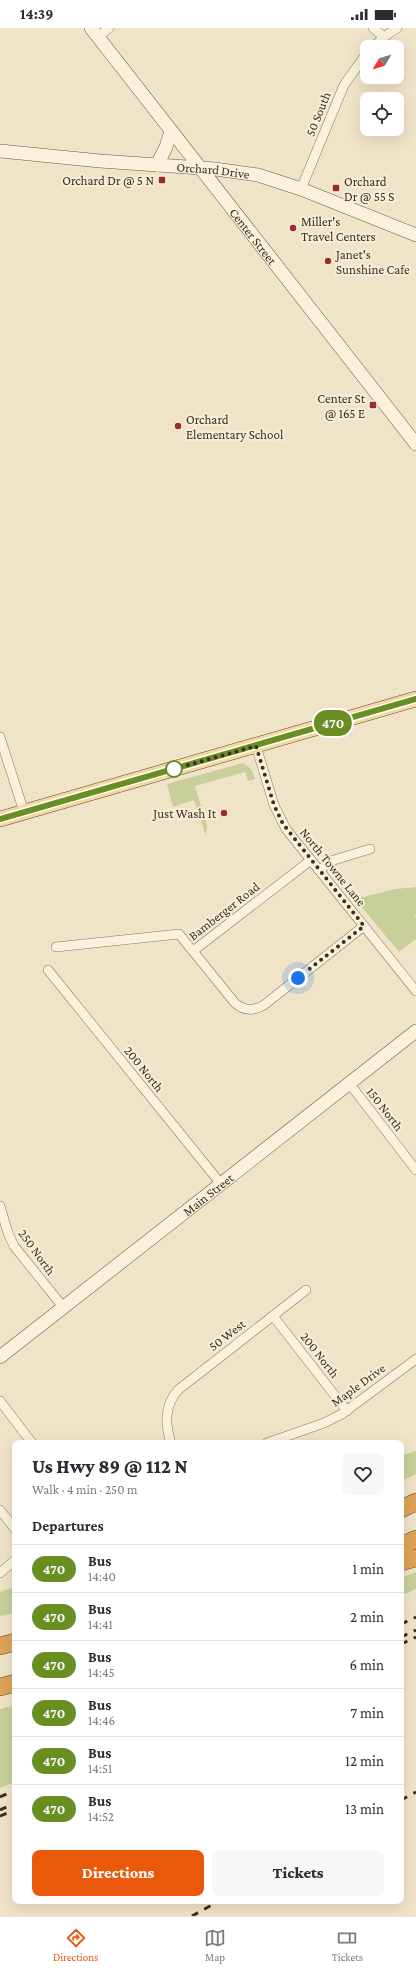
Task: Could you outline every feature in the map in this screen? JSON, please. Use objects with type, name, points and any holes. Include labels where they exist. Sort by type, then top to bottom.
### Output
[{"type":"highway","points":[[404,1508],[416,1502]]},
{"type":"highway","points":[[404,1545],[416,1539]]},
{"type":"highway","points":[[404,1561],[416,1558]]},
{"type":"highway","points":[[0,1646],[12,1643]]},
{"type":"highway","points":[[0,1687],[12,1684]]},
{"type":"main road","name":"Center Street","points":[[94,32],[416,444]]},
{"type":"main road","points":[[156,165],[166,147],[171,131]]},
{"type":"main road","name":"Orchard Drive","points":[[0,151],[200,168],[258,175],[302,189],[416,235]]},
{"type":"main road","points":[[0,819],[416,699]]},
{"type":"main road","name":"Main Street","points":[[0,1357],[416,1031]]},
{"type":"street","points":[[94,32],[109,28]]},
{"type":"street","points":[[373,28],[384,37]]},
{"type":"street","points":[[381,40],[397,28]]},
{"type":"street","name":"50 South","points":[[302,189],[344,85],[360,63]]},
{"type":"street","points":[[0,737],[24,812]]},
{"type":"street","name":"North Towne Lane","points":[[256,746],[278,813],[286,829],[416,991]]},
{"type":"street","points":[[319,870],[334,860],[370,849]]},
{"type":"street","name":"Bamberger Road","points":[[56,947],[179,934],[193,951],[311,860]]},
{"type":"street","points":[[193,951],[234,1003],[241,1008],[253,1010],[264,1005],[364,926]]},
{"type":"street","name":"200 North","points":[[48,970],[221,1184]]},
{"type":"street","name":"150 North","points":[[349,1084],[416,1170]]},
{"type":"street","name":"250 North","points":[[0,1206],[8,1233],[14,1246],[63,1307]]},
{"type":"street","name":"50 West","points":[[171,1440],[166,1421],[168,1405],[178,1390],[306,1290]]},
{"type":"street","name":"200 North","points":[[273,1316],[347,1411]]},
{"type":"street","name":"Maple Drive","points":[[276,1440],[324,1423],[347,1411],[416,1359]]},
{"type":"street","points":[[0,1402],[30,1440]]},
{"type":"street","points":[[0,1510],[12,1525]]},
{"type":"street","points":[[0,1573],[12,1563]]},
{"type":"green space","points":[[243,763],[252,770],[255,779],[248,781],[245,772],[195,786],[207,826],[206,836],[194,800],[173,807],[167,784]]},
{"type":"green space","points":[[416,887],[416,915],[414,915],[416,918],[416,939],[399,952],[355,899],[395,889]]},
{"type":"green space","points":[[416,1451],[416,1474],[404,1480],[404,1455]]},
{"type":"green space","points":[[416,1572],[416,1589],[404,1595],[404,1577]]},
{"type":"green space","points":[[12,1588],[12,1614],[0,1616],[0,1592]]},
{"type":"green space","points":[[12,1706],[12,1783],[0,1788],[0,1709]]},
{"type":"railway","points":[[404,1623],[416,1617]]},
{"type":"railway","points":[[404,1636],[416,1630]]},
{"type":"railway","points":[[404,1643],[416,1637]]},
{"type":"railway","points":[[0,1797],[12,1791]]},
{"type":"railway","points":[[404,1798],[416,1792]]},
{"type":"railway","points":[[0,1810],[12,1804]]},
{"type":"railway","points":[[0,1816],[12,1811]]},
{"type":"railway","points":[[192,1916],[214,1904]]},
{"type":"bus line","name":"470","points":[[0,819],[416,699]]},
{"type":"place","name":"Orchard Dr @ 5 N","points":[[162,180]]},
{"type":"place","name":"Orchard Dr @ 55 S","points":[[336,188]]},
{"type":"place","name":"Miller's Travel Centers","points":[[293,228]]},
{"type":"place","name":"Janet's Sunshine Cafe","points":[[328,261]]},
{"type":"place","name":"Center St @ 165 E","points":[[373,405]]},
{"type":"place","name":"Orchard Elementary School","points":[[178,426]]},
{"type":"place","name":"Just Wash It","points":[[224,813]]},
{"type":"route","points":[[174,769],[256,746],[274,805],[283,824],[364,926],[298,978]]}]
